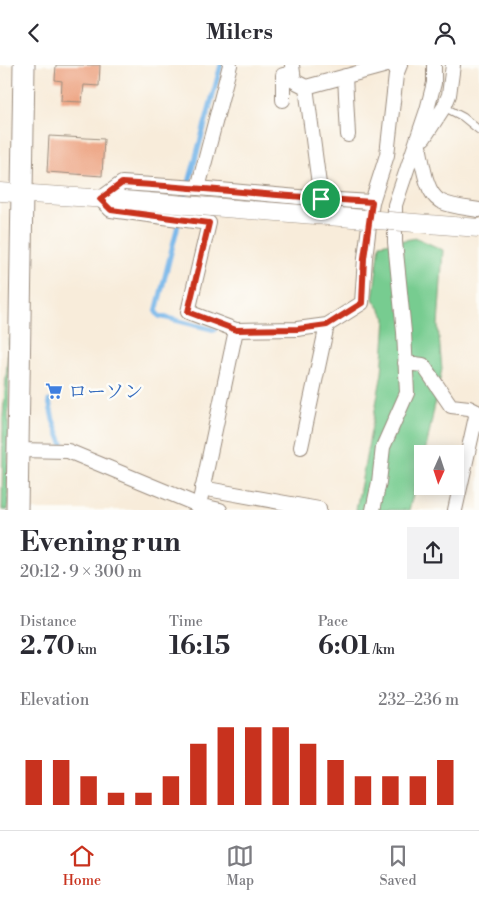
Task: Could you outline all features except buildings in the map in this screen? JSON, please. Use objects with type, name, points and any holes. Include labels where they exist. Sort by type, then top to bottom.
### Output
[{"type":"main road","points":[[17,510],[24,65]]},
{"type":"street","points":[[198,188],[230,65]]},
{"type":"street","points":[[283,100],[283,75],[292,69],[294,81],[306,87],[387,65]]},
{"type":"street","points":[[100,199],[111,210],[209,223],[188,312],[236,330],[298,329],[327,325],[362,303],[364,258],[372,202],[388,155],[396,75],[400,65]]},
{"type":"street","points":[[373,510],[379,482],[382,447],[407,393],[404,323],[395,242],[396,205],[434,83],[434,65]]},
{"type":"street","points":[[417,139],[424,138],[444,107],[449,95],[453,65]]},
{"type":"street","points":[[345,76],[348,135]]},
{"type":"street","points":[[306,87],[321,199]]},
{"type":"street","points":[[417,139],[421,149],[429,188],[439,201],[479,210]]},
{"type":"street","points":[[100,199],[122,183],[372,202]]},
{"type":"street","points":[[0,192],[479,228]]},
{"type":"street","points":[[301,447],[327,325]]},
{"type":"street","points":[[198,508],[236,330]]},
{"type":"street","points":[[405,363],[422,365],[451,406],[470,408],[478,413],[473,453],[454,510]]},
{"type":"street","points":[[17,449],[68,451],[198,508],[220,510]]},
{"type":"street","points":[[202,488],[301,501],[319,509]]},
{"type":"lane","points":[[444,107],[463,117],[479,130]]},
{"type":"green space","points":[[417,238],[443,250],[438,326],[442,369],[427,445],[414,445],[414,491],[409,510],[356,510],[382,373],[386,318],[373,299],[380,244]]},
{"type":"green space","points":[[9,339],[8,510],[2,510],[3,417]]},
{"type":"waterway","points":[[184,201],[221,65]]},
{"type":"waterway","points":[[179,221],[156,312],[159,316],[215,330]]},
{"type":"waterway","points":[[49,401],[53,420],[62,443]]},
{"type":"place","name":"ローソン","points":[[54,391]]},
{"type":"route","points":[[122,183],[321,199],[372,202],[364,258],[362,303],[327,325],[298,329],[236,330],[188,312],[209,223],[111,210],[100,199],[122,183]]}]
